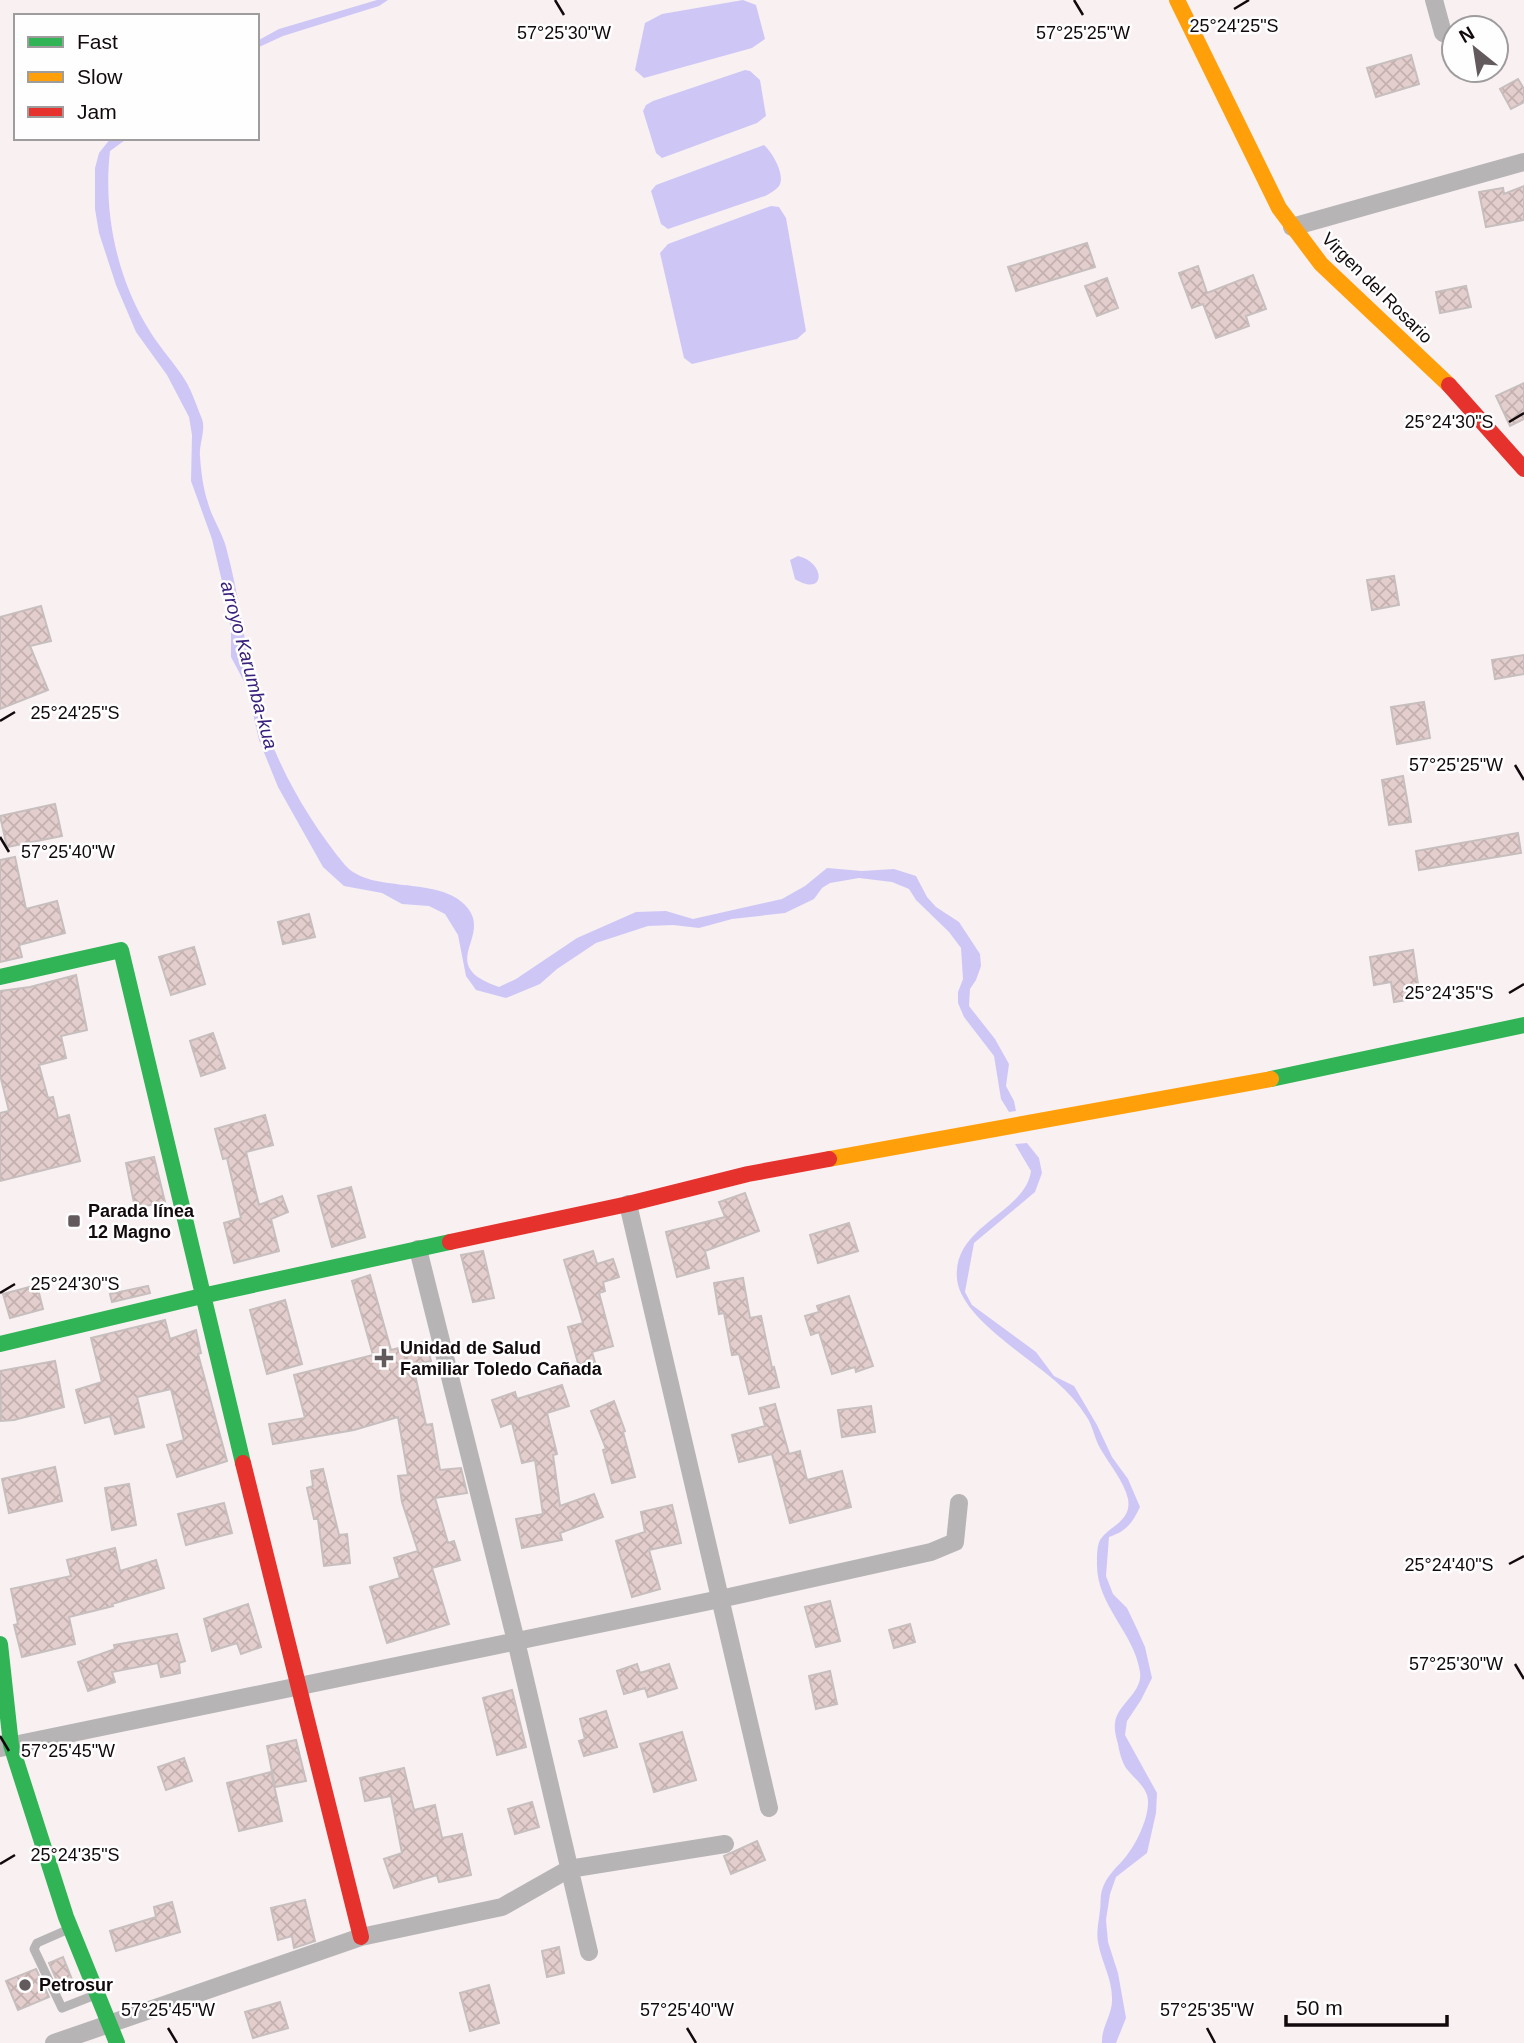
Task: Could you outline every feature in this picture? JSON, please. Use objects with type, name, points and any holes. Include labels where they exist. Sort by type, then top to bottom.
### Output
[{"type":"street","name":"Virgen del Rosario","points":[[1177,0],[1279,208],[1293,227],[1321,264],[1460,396],[1524,469]]},
{"type":"street","points":[[1434,0],[1440,22]]},
{"type":"street","points":[[1293,227],[1524,162]]},
{"type":"street","points":[[0,977],[121,950],[202,1296],[361,1937]]},
{"type":"street","points":[[0,1344],[202,1296],[628,1204],[748,1174],[1310,1072],[1524,1025]]},
{"type":"street","points":[[628,1204],[769,1808]]},
{"type":"street","points":[[418,1249],[516,1641],[589,1952]]},
{"type":"street","points":[[6,1746],[720,1599],[931,1552],[956,1542],[959,1503]]},
{"type":"street","points":[[0,1644],[6,1746],[71,1928],[117,2043]]},
{"type":"street","points":[[54,2043],[361,1937],[502,1908],[569,1869],[725,1844]]},
{"type":"lane","points":[[71,1928],[37,1944],[34,1949],[62,2008],[97,1994]]},
{"type":"water","points":[[377,0],[388,0],[379,6],[283,36],[259,47],[259,40],[279,29]]},
{"type":"water","points":[[743,0],[756,5],[765,39],[752,48],[644,78],[635,70],[645,23],[662,14]]},
{"type":"water","points":[[745,70],[760,80],[766,116],[757,123],[662,158],[656,153],[643,111],[646,105]]},
{"type":"water","name":"arroyo Karumba-kua","points":[[109,140],[125,140],[110,151],[109,198],[115,245],[129,291],[139,313],[185,380],[202,419],[200,456],[204,485],[210,509],[226,547],[253,683],[265,725],[283,768],[305,809],[345,865],[356,874],[370,879],[437,890],[452,895],[464,904],[472,916],[474,927],[467,959],[470,969],[480,978],[499,987],[516,979],[577,938],[636,912],[666,911],[693,919],[782,899],[805,886],[827,868],[862,871],[894,869],[916,876],[927,897],[936,907],[959,922],[980,954],[981,966],[970,989],[969,1006],[995,1039],[1009,1064],[1006,1086],[1016,1111],[1009,1112],[1001,1099],[994,1056],[964,1017],[958,1003],[958,992],[963,979],[961,948],[909,889],[892,882],[859,878],[830,883],[822,888],[814,899],[785,913],[732,919],[699,928],[648,926],[596,943],[540,984],[506,998],[476,990],[466,976],[458,935],[445,914],[429,906],[402,904],[382,893],[344,886],[323,867],[278,787],[259,740],[247,687],[231,657],[231,631],[224,590],[212,539],[191,481],[192,435],[189,417],[167,375],[136,332],[116,285],[99,233],[95,209],[95,168],[99,153]]},
{"type":"water","points":[[764,145],[774,158],[781,176],[779,186],[774,190],[765,196],[668,229],[661,224],[651,191],[656,185]]},
{"type":"water","points":[[771,206],[779,207],[786,218],[806,331],[797,339],[692,364],[684,358],[660,253],[668,244]]},
{"type":"water","points":[[798,556],[814,565],[818,571],[817,582],[805,584],[795,579],[790,560]]},
{"type":"water","points":[[1027,1143],[1039,1158],[1042,1173],[1035,1192],[974,1243],[965,1292],[972,1305],[1036,1352],[1054,1376],[1074,1386],[1112,1457],[1128,1479],[1140,1507],[1128,1526],[1109,1537],[1106,1576],[1113,1594],[1127,1608],[1145,1647],[1152,1678],[1127,1721],[1125,1735],[1157,1793],[1156,1813],[1147,1853],[1116,1877],[1110,1894],[1106,1920],[1108,1942],[1118,1973],[1126,2018],[1116,2043],[1102,2043],[1112,1998],[1097,1938],[1101,1895],[1108,1877],[1128,1855],[1136,1841],[1146,1817],[1148,1798],[1144,1788],[1126,1768],[1119,1750],[1115,1723],[1120,1710],[1138,1686],[1140,1672],[1130,1644],[1102,1591],[1097,1556],[1100,1540],[1127,1513],[1128,1499],[1100,1448],[1090,1422],[1080,1408],[1068,1393],[1002,1339],[972,1310],[957,1279],[958,1261],[966,1245],[1026,1186],[1031,1171],[1015,1144]]},
{"type":"building","points":[[1411,55],[1419,84],[1376,97],[1367,68]]},
{"type":"building","points":[[1518,79],[1524,89],[1524,102],[1511,109],[1500,89]]},
{"type":"building","points":[[1524,186],[1524,220],[1486,227],[1479,192],[1503,188],[1504,194]]},
{"type":"building","points":[[1087,243],[1095,267],[1016,291],[1008,267]]},
{"type":"building","points":[[1198,266],[1207,293],[1253,275],[1266,309],[1246,316],[1249,326],[1216,338],[1203,304],[1192,308],[1179,273]]},
{"type":"building","points":[[1107,278],[1118,308],[1097,316],[1085,286]]},
{"type":"building","points":[[1466,286],[1471,307],[1440,313],[1436,292]]},
{"type":"building","points":[[1524,383],[1524,419],[1510,426],[1496,396]]},
{"type":"building","points":[[1394,576],[1399,605],[1372,610],[1367,580]]},
{"type":"building","points":[[41,606],[51,641],[30,646],[48,690],[0,709],[0,617]]},
{"type":"building","points":[[1524,655],[1524,674],[1495,679],[1492,660]]},
{"type":"building","points":[[1424,702],[1430,738],[1397,744],[1391,707]]},
{"type":"building","points":[[1403,776],[1411,822],[1389,825],[1382,780]]},
{"type":"building","points":[[55,804],[62,836],[7,847],[0,816]]},
{"type":"building","points":[[1518,833],[1521,853],[1419,870],[1416,851]]},
{"type":"building","points":[[15,857],[26,909],[57,901],[65,933],[19,945],[22,957],[0,962],[0,860]]},
{"type":"building","points":[[309,914],[315,937],[283,944],[278,922]]},
{"type":"building","points":[[194,947],[205,984],[171,995],[159,957]]},
{"type":"building","points":[[1413,950],[1420,998],[1394,1002],[1391,982],[1374,985],[1370,957]]},
{"type":"building","points":[[76,975],[87,1030],[61,1036],[66,1058],[39,1065],[48,1098],[53,1097],[58,1118],[69,1115],[80,1161],[0,1181],[0,1113],[9,1111],[0,1075],[0,991],[30,987]]},
{"type":"building","points":[[213,1033],[225,1068],[201,1076],[190,1041]]},
{"type":"building","points":[[265,1115],[273,1145],[246,1152],[259,1205],[282,1196],[288,1212],[271,1219],[279,1251],[234,1263],[224,1223],[241,1218],[227,1158],[223,1159],[215,1129]]},
{"type":"building","points":[[154,1157],[165,1202],[135,1208],[126,1163]]},
{"type":"building","points":[[351,1187],[365,1237],[332,1247],[318,1196]]},
{"type":"building","points":[[745,1193],[759,1231],[705,1251],[709,1268],[677,1277],[666,1232],[725,1217],[719,1202]]},
{"type":"building","points":[[849,1223],[858,1251],[818,1263],[810,1235]]},
{"type":"building","points":[[483,1251],[494,1298],[473,1302],[461,1255]]},
{"type":"building","points":[[593,1251],[597,1264],[613,1259],[619,1277],[603,1282],[605,1291],[599,1293],[613,1346],[592,1352],[597,1369],[581,1374],[568,1327],[583,1323],[564,1260]]},
{"type":"building","points":[[370,1275],[391,1350],[426,1341],[431,1361],[413,1365],[426,1425],[432,1424],[440,1470],[461,1468],[467,1493],[435,1498],[448,1543],[454,1541],[460,1560],[432,1568],[449,1624],[387,1643],[370,1587],[400,1578],[394,1558],[418,1551],[402,1502],[398,1476],[408,1475],[398,1417],[354,1430],[273,1444],[269,1424],[305,1418],[294,1375],[373,1355],[352,1281]]},
{"type":"building","points":[[743,1278],[750,1318],[761,1316],[772,1368],[774,1367],[779,1387],[749,1394],[739,1354],[732,1355],[724,1313],[719,1314],[714,1283]]},
{"type":"building","points":[[37,1285],[43,1309],[10,1318],[3,1294]]},
{"type":"building","points":[[148,1286],[150,1293],[112,1302],[110,1294]]},
{"type":"building","points":[[849,1296],[873,1366],[856,1372],[855,1367],[832,1374],[819,1332],[811,1335],[805,1316],[819,1312],[817,1306]]},
{"type":"building","points":[[285,1300],[302,1364],[267,1374],[250,1310]]},
{"type":"building","points":[[165,1320],[170,1339],[196,1330],[201,1353],[198,1354],[227,1461],[177,1477],[167,1445],[184,1440],[171,1389],[137,1397],[144,1427],[115,1434],[110,1416],[85,1423],[76,1390],[102,1382],[91,1338]]},
{"type":"building","points":[[55,1361],[64,1407],[1,1421],[0,1371]]},
{"type":"building","points":[[562,1385],[569,1406],[547,1413],[557,1454],[553,1455],[560,1506],[594,1494],[603,1517],[560,1533],[562,1540],[522,1548],[516,1519],[543,1514],[535,1460],[522,1463],[512,1423],[501,1427],[492,1400],[515,1392],[517,1399]]},
{"type":"building","points":[[614,1401],[625,1431],[623,1432],[635,1477],[612,1483],[603,1450],[606,1449],[591,1411]]},
{"type":"building","points":[[775,1404],[789,1454],[800,1451],[807,1480],[842,1471],[851,1507],[790,1523],[772,1454],[739,1462],[732,1435],[765,1426],[760,1408]]},
{"type":"building","points":[[871,1406],[875,1432],[842,1437],[838,1410]]},
{"type":"building","points":[[55,1467],[62,1501],[9,1513],[2,1479]]},
{"type":"building","points":[[323,1469],[339,1535],[347,1534],[350,1563],[324,1566],[318,1519],[314,1519],[307,1488],[313,1486],[311,1471]]},
{"type":"building","points":[[129,1484],[136,1525],[112,1530],[105,1488]]},
{"type":"building","points":[[224,1503],[232,1533],[186,1545],[178,1514]]},
{"type":"building","points":[[672,1505],[681,1543],[649,1550],[660,1589],[632,1597],[616,1541],[645,1532],[641,1512]]},
{"type":"building","points":[[115,1548],[120,1571],[156,1560],[164,1588],[112,1604],[113,1606],[69,1617],[75,1644],[22,1657],[14,1625],[18,1624],[11,1589],[71,1576],[67,1560]]},
{"type":"building","points":[[830,1601],[840,1641],[816,1647],[805,1607]]},
{"type":"building","points":[[248,1604],[261,1647],[241,1654],[237,1643],[212,1651],[204,1619]]},
{"type":"building","points":[[910,1624],[915,1642],[894,1648],[889,1630]]},
{"type":"building","points":[[177,1634],[185,1661],[179,1663],[180,1673],[161,1677],[158,1663],[112,1672],[115,1682],[88,1691],[78,1662],[115,1649],[114,1645]]},
{"type":"building","points":[[637,1664],[640,1673],[669,1664],[677,1688],[648,1697],[645,1688],[624,1694],[617,1671]]},
{"type":"building","points":[[830,1671],[837,1704],[816,1709],[809,1676]]},
{"type":"building","points":[[512,1690],[526,1747],[497,1755],[483,1698]]},
{"type":"building","points":[[606,1711],[617,1747],[584,1756],[579,1741],[585,1739],[580,1719]]},
{"type":"building","points":[[682,1732],[696,1780],[654,1792],[640,1744]]},
{"type":"building","points":[[296,1740],[306,1781],[275,1787],[267,1746]]},
{"type":"building","points":[[184,1758],[192,1781],[166,1790],[158,1767]]},
{"type":"building","points":[[404,1768],[414,1810],[435,1805],[442,1838],[462,1834],[471,1875],[439,1882],[437,1875],[394,1888],[384,1859],[402,1853],[391,1796],[365,1801],[360,1778]]},
{"type":"building","points":[[271,1772],[282,1821],[239,1831],[227,1783]]},
{"type":"building","points":[[532,1802],[539,1827],[515,1834],[508,1809]]},
{"type":"building","points":[[757,1841],[765,1860],[731,1874],[724,1856]]},
{"type":"building","points":[[305,1900],[315,1941],[294,1948],[292,1936],[278,1940],[271,1908]]},
{"type":"building","points":[[172,1902],[180,1932],[116,1951],[110,1931],[156,1917],[154,1907]]},
{"type":"building","points":[[559,1947],[564,1973],[547,1977],[542,1951]]},
{"type":"building","points":[[63,1957],[75,1987],[62,1992],[49,1963]]},
{"type":"building","points":[[36,1969],[49,1997],[18,2010],[6,1981]]},
{"type":"building","points":[[489,1985],[499,2023],[470,2031],[460,1993]]},
{"type":"building","points":[[280,2002],[288,2028],[253,2038],[245,2012]]},
{"type":"traffic: fast","points":[[0,977],[121,950],[243,1463]]},
{"type":"traffic: fast","points":[[1271,1079],[1524,1025]]},
{"type":"traffic: fast","points":[[0,1344],[202,1296],[450,1242]]},
{"type":"traffic: fast","points":[[0,1644],[11,1745],[66,1917],[117,2043]]},
{"type":"traffic: slow","points":[[1177,0],[1279,208],[1321,264],[1449,385]]},
{"type":"traffic: slow","points":[[829,1159],[1271,1079]]},
{"type":"traffic: jam","points":[[1449,385],[1524,469]]},
{"type":"traffic: jam","points":[[450,1242],[628,1204],[748,1174],[829,1159]]},
{"type":"traffic: jam","points":[[243,1463],[361,1937]]},
{"type":"place","name":"Parada línea 12 Magno","points":[[74,1221]]},
{"type":"place","name":"Unidad de Salud Familiar Toledo Cañada","points":[[384,1358]]},
{"type":"place","name":"Petrosur","points":[[25,1985]]}]
